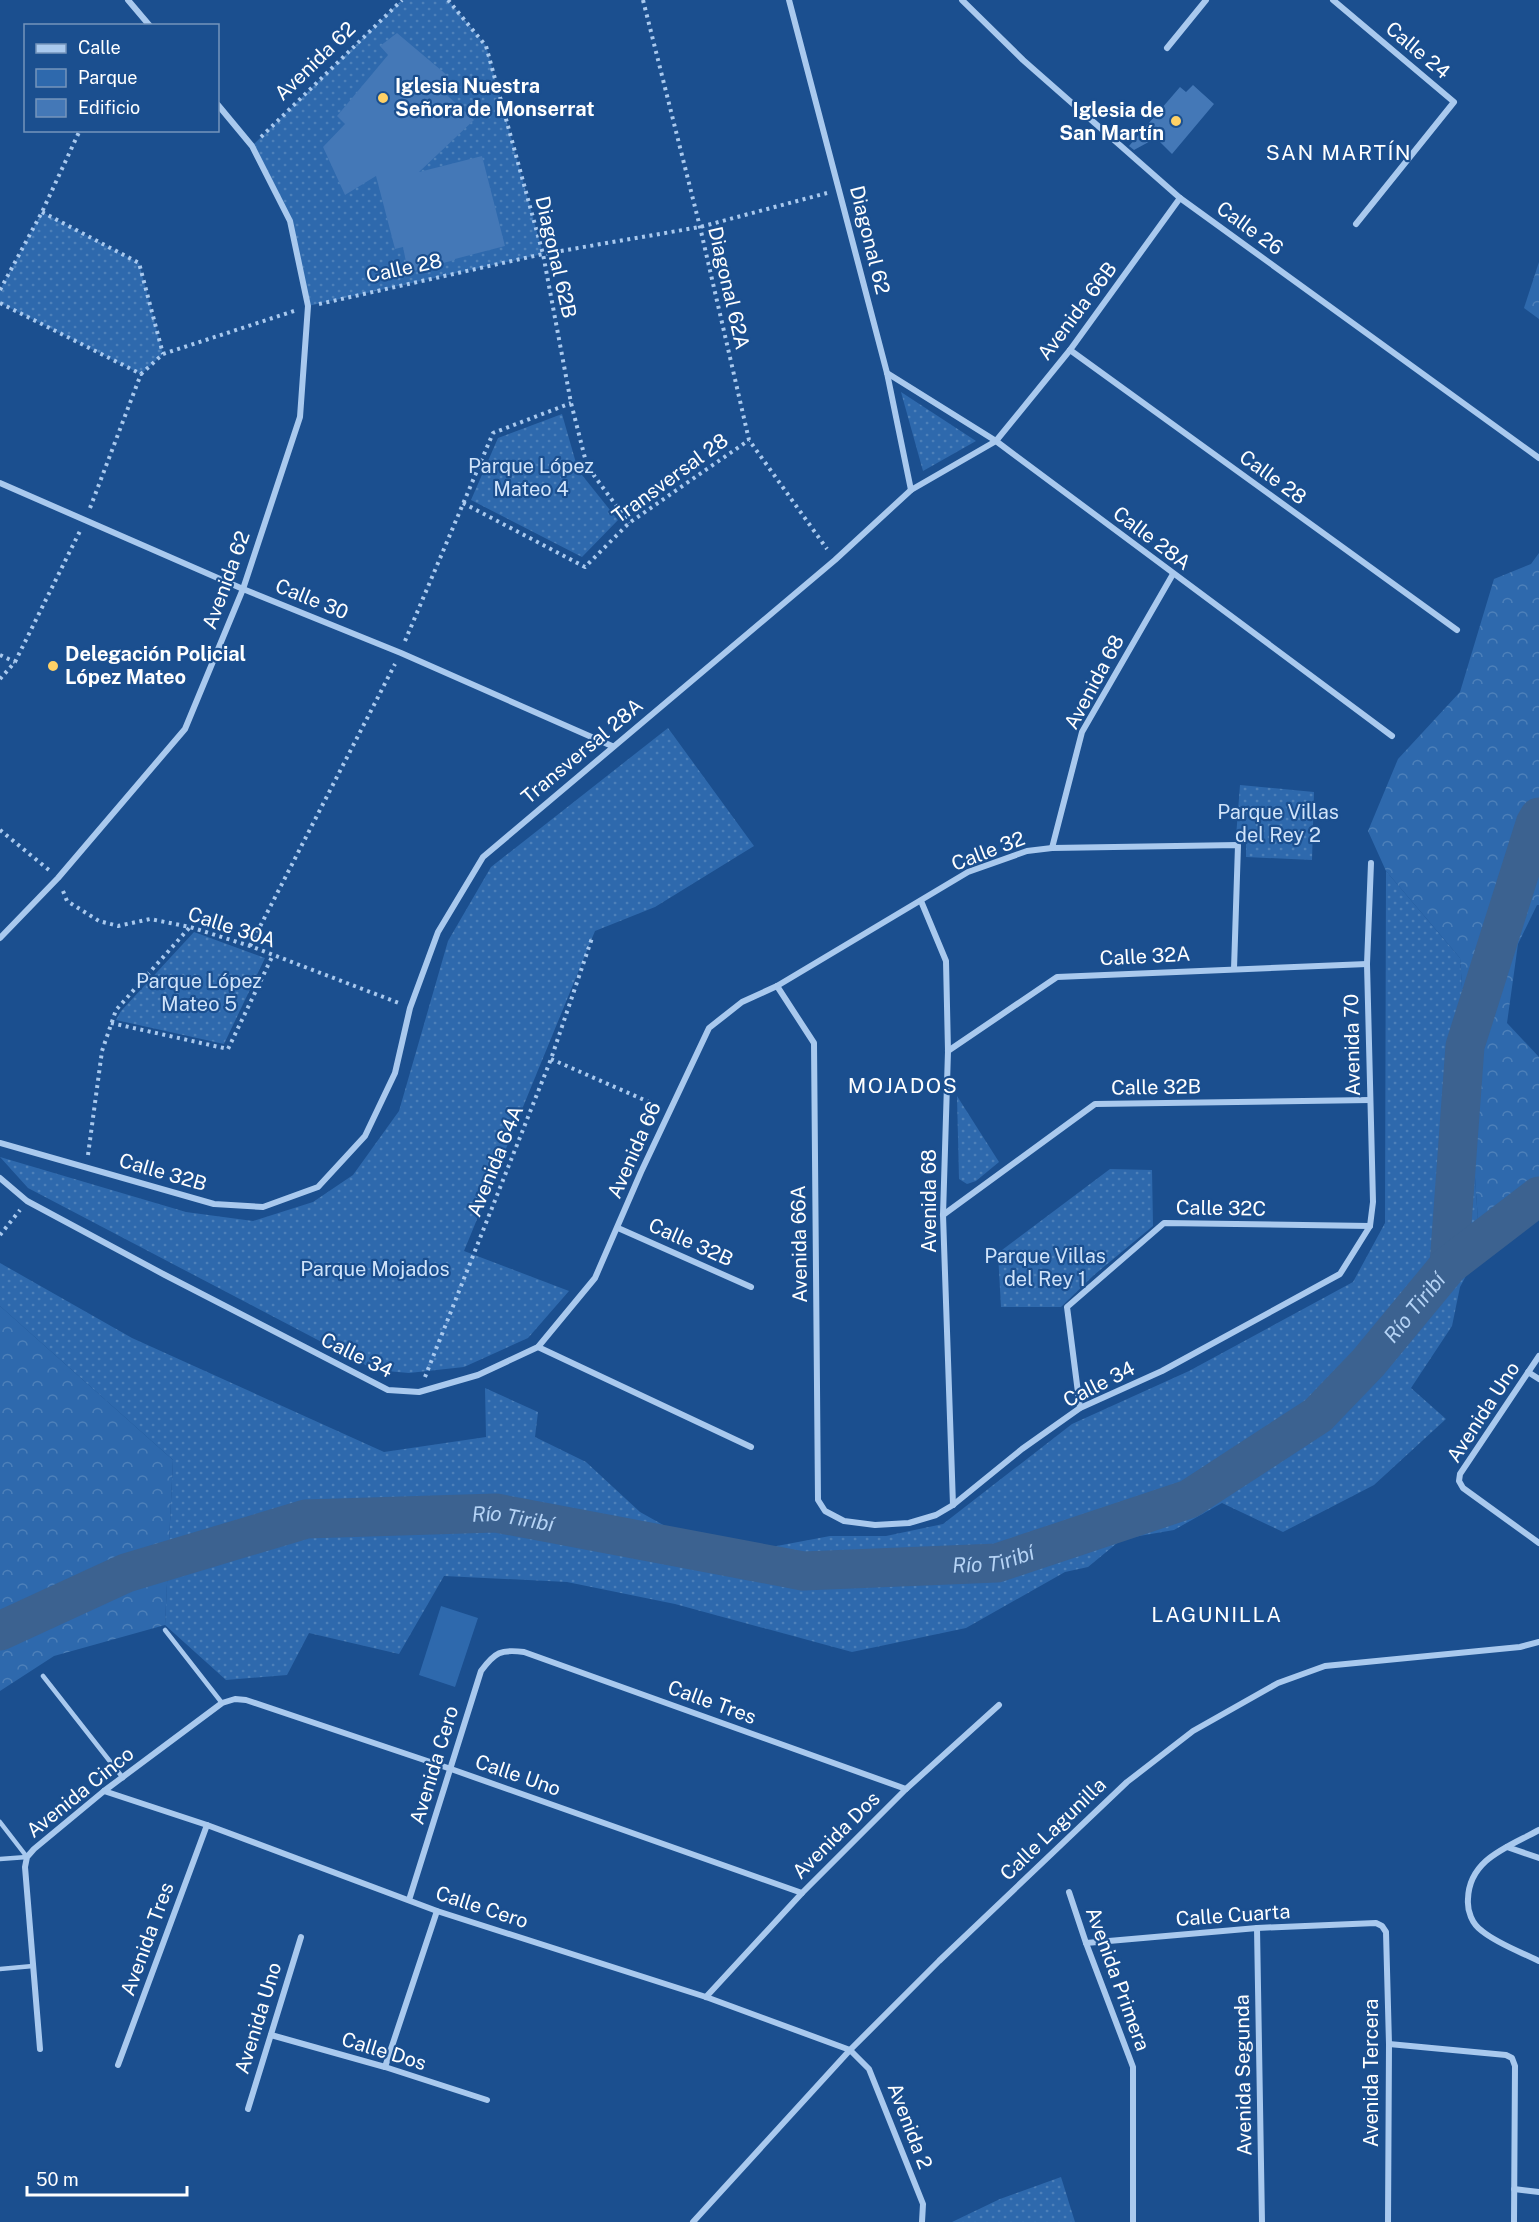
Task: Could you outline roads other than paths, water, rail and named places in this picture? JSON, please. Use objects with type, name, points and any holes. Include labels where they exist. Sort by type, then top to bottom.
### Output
[{"type":"street","points":[[128,0],[148,24]]},
{"type":"street","name":"Diagonal 62","points":[[789,0],[887,373],[911,490]]},
{"type":"street","name":"Calle 26","points":[[962,0],[1023,60],[1180,198],[1539,458]]},
{"type":"street","points":[[1167,48],[1206,0]]},
{"type":"street","name":"Calle 24","points":[[1333,0],[1454,102],[1356,224]]},
{"type":"street","name":"Avenida 62","points":[[0,938],[58,878],[184,729],[243,589],[300,417],[308,306],[290,220],[252,146],[219,106]]},
{"type":"street","name":"Avenida 66B","points":[[996,441],[1070,350],[1180,198]]},
{"type":"street","name":"Calle 28","points":[[1070,350],[1457,630]]},
{"type":"street","name":"Calle 28A","points":[[887,373],[996,441],[1392,736]]},
{"type":"street","name":"Transversal 28A","points":[[318,1187],[365,1136],[395,1073],[411,1008],[438,932],[483,857],[835,560],[911,490],[996,441]]},
{"type":"street","name":"Calle 30","points":[[0,483],[612,746]]},
{"type":"street","name":"Avenida 68","points":[[1052,848],[1082,732],[1173,574]]},
{"type":"street","name":"Calle 32","points":[[777,986],[968,872],[1027,851],[1052,848],[1238,845],[1234,969]]},
{"type":"street","name":"Avenida 70","points":[[1370,1226],[1373,1202],[1367,964],[1371,863]]},
{"type":"street","name":"Avenida 68","points":[[921,901],[946,961],[948,1051],[943,1215],[953,1505]]},
{"type":"street","name":"Calle 32A","points":[[948,1051],[1057,977],[1367,964]]},
{"type":"street","name":"Avenida 66","points":[[538,1347],[595,1278],[669,1111],[710,1028],[742,1002],[777,986]]},
{"type":"street","name":"Avenida 66A","points":[[777,986],[814,1043],[818,1500],[825,1511]]},
{"type":"street","name":"Calle 32B","points":[[943,1215],[1095,1104],[1370,1100]]},
{"type":"street","name":"Calle 32B","points":[[0,1143],[214,1204],[263,1207],[318,1187]]},
{"type":"street","name":"Calle 34","points":[[0,1178],[27,1202],[388,1390],[419,1392],[478,1375],[538,1347]]},
{"type":"street","name":"Calle 32C","points":[[1080,1408],[1067,1307],[1164,1223],[1370,1226]]},
{"type":"street","name":"Calle 34","points":[[825,1511],[844,1521],[874,1525],[909,1523],[936,1515],[953,1505],[1022,1449],[1080,1408],[1162,1371],[1340,1274],[1370,1226]]},
{"type":"street","name":"Calle 32B","points":[[618,1228],[751,1287]]},
{"type":"street","points":[[538,1347],[751,1447]]},
{"type":"street","name":"Avenida Uno","points":[[1539,1356],[1460,1474],[1459,1481],[1463,1488],[1539,1543]]},
{"type":"street","points":[[1528,1372],[1539,1378]]},
{"type":"street","name":"Calle Lagunilla","points":[[693,2222],[850,2050],[1127,1782],[1193,1731],[1278,1683],[1325,1666],[1520,1647],[1539,1642]]},
{"type":"street","name":"Avenida Cero","points":[[409,1900],[481,1671],[490,1658],[505,1650]]},
{"type":"street","name":"Calle Tres","points":[[505,1650],[524,1652],[906,1790]]},
{"type":"street","name":"Calle Uno","points":[[222,1703],[235,1699],[246,1700],[451,1768],[802,1893]]},
{"type":"street","name":"Avenida Cinco","points":[[40,2049],[25,1867],[27,1857],[104,1791],[222,1703]]},
{"type":"street","name":"Avenida Dos","points":[[706,1997],[802,1893],[906,1790],[999,1705]]},
{"type":"street","name":"Calle Cero","points":[[104,1791],[207,1825],[436,1911],[706,1997],[850,2050]]},
{"type":"street","name":"Avenida Tres","points":[[118,2065],[207,1825]]},
{"type":"street","points":[[1539,1830],[1486,1860],[1473,1873],[1468,1888],[1467,1905],[1473,1923],[1483,1932],[1539,1961]]},
{"type":"street","points":[[1507,1847],[1539,1858]]},
{"type":"street","name":"Avenida Primera","points":[[1069,1892],[1086,1944],[1133,2067],[1133,2222]]},
{"type":"street","points":[[385,2067],[436,1911]]},
{"type":"street","name":"Calle Cuarta","points":[[1086,1944],[1257,1928],[1376,1923],[1382,1926]]},
{"type":"street","name":"Avenida Tercera","points":[[1382,1926],[1386,1932],[1389,2044],[1388,2222]]},
{"type":"street","name":"Avenida Segunda","points":[[1257,1928],[1262,2222]]},
{"type":"street","name":"Avenida Uno","points":[[248,2109],[301,1937]]},
{"type":"street","name":"Calle Dos","points":[[271,2035],[385,2067],[487,2100]]},
{"type":"street","points":[[1389,2044],[1506,2055],[1512,2058],[1515,2066],[1514,2222]]},
{"type":"street","name":"Avenida 2","points":[[850,2050],[869,2069],[923,2204],[922,2222]]},
{"type":"street","points":[[1514,2189],[1539,2192]]},
{"type":"lane","points":[[165,1630],[222,1703]]},
{"type":"lane","points":[[43,1676],[123,1778]]},
{"type":"lane","points":[[0,1822],[27,1857]]},
{"type":"lane","points":[[0,1859],[27,1857]]},
{"type":"lane","points":[[0,1969],[33,1966]]},
{"type":"waterway","name":"Río Tiribí","points":[[1449,1265],[1465,1046],[1539,817]]},
{"type":"waterway","name":"Río Tiribí","points":[[0,1631],[126,1573],[306,1519],[496,1513],[803,1571],[997,1563],[1189,1499],[1318,1415],[1368,1363],[1449,1265],[1539,1196]]},
{"type":"place","name":"Iglesia Nuestra Señora de Monserrat","points":[[383,98]]},
{"type":"place","name":"Iglesia de San Martín","points":[[1176,121]]},
{"type":"place","name":"Delegación Policial López Mateo","points":[[53,666]]},
{"type":"district","name":"SAN MARTÍN","points":[[1339,152]]},
{"type":"district","name":"MOJADOS","points":[[903,1085]]},
{"type":"district","name":"LAGUNILLA","points":[[1217,1614]]},
{"type":"park label","name":"Parque López Mateo 4","points":[[531,478]]},
{"type":"park label","name":"Parque Villas del Rey 2","points":[[1278,824]]},
{"type":"park label","name":"Parque López Mateo 5","points":[[199,992]]},
{"type":"park label","name":"Parque Villas del Rey 1","points":[[1045,1268]]},
{"type":"park label","name":"Parque Mojados","points":[[375,1269]]}]
